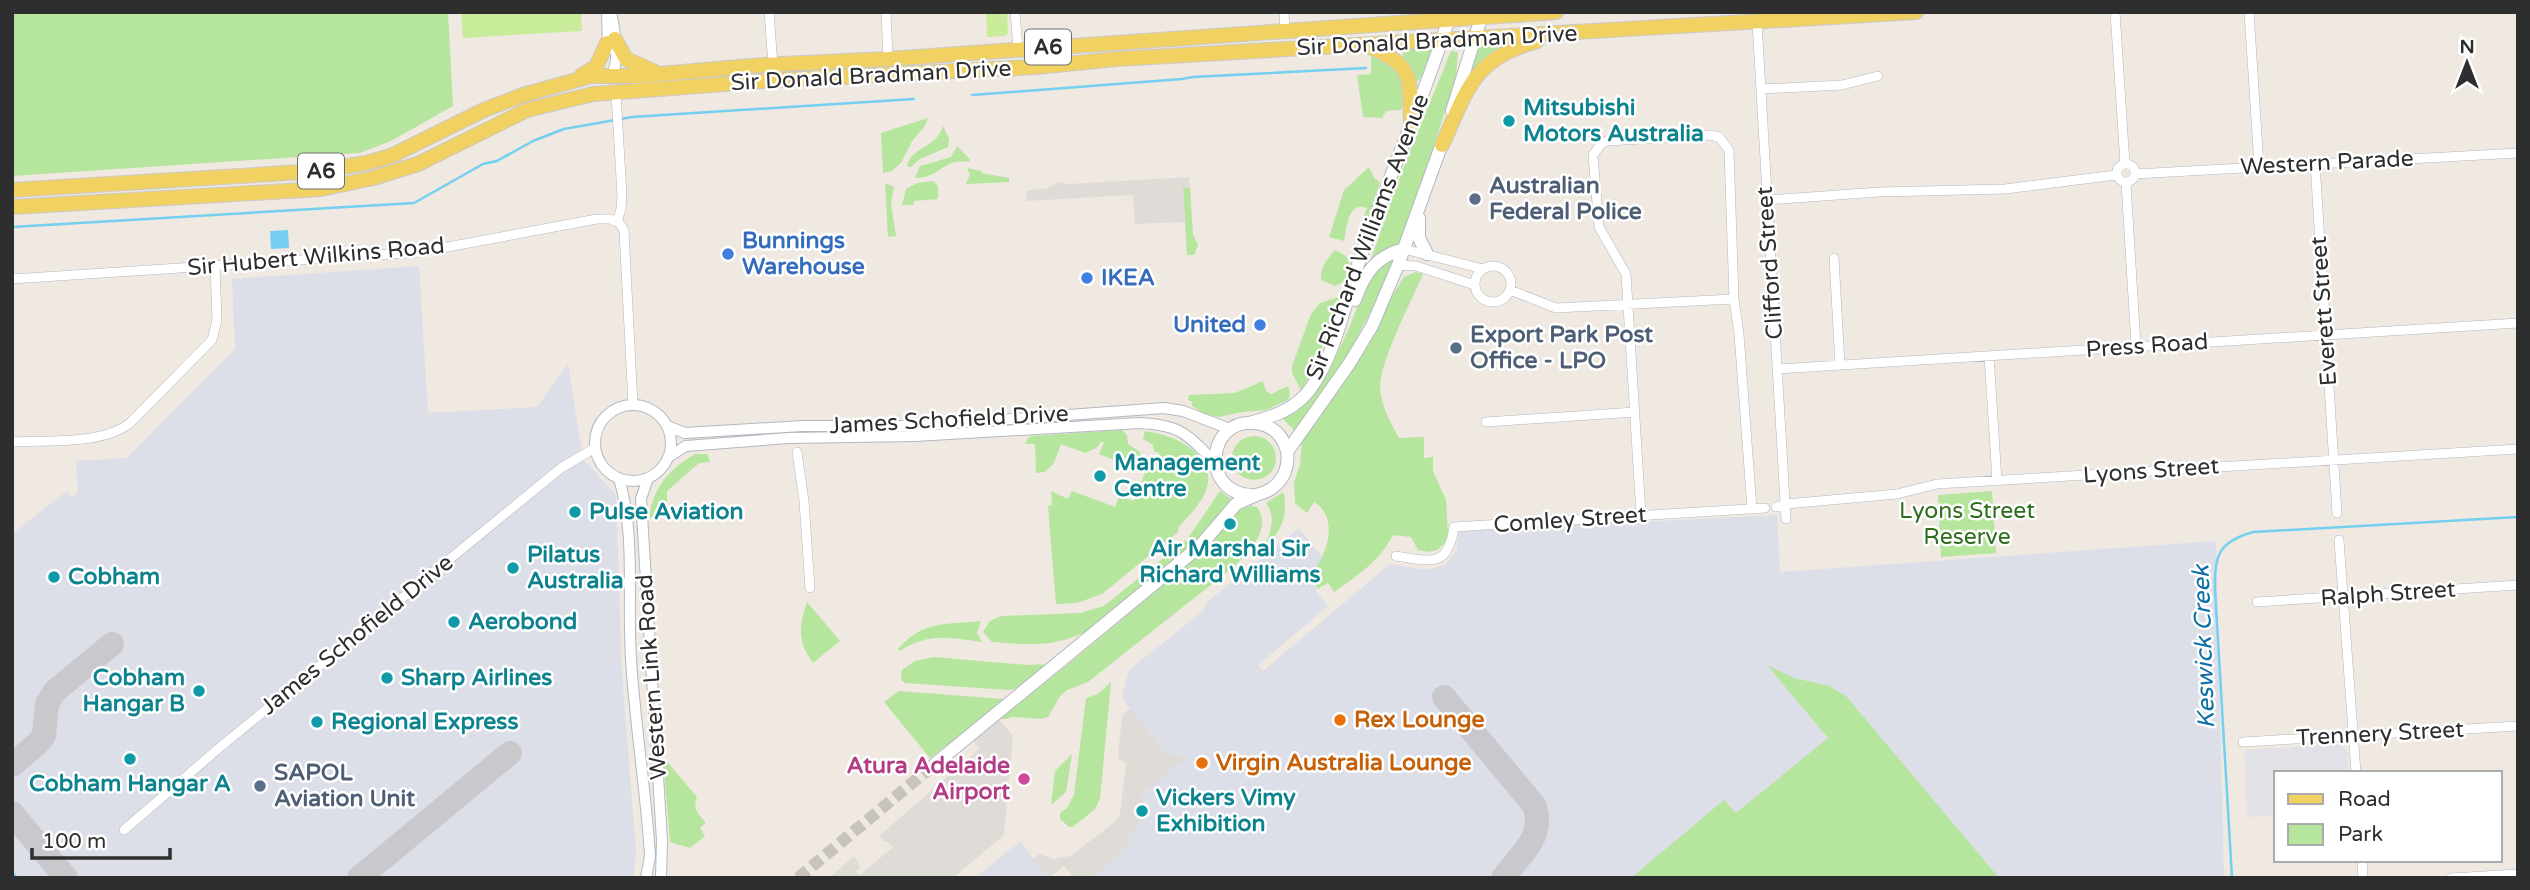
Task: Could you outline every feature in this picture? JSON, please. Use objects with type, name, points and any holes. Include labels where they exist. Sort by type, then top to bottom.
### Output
[{"type":"main road","points":[[1350,26],[1424,12]]},
{"type":"main road","name":"Sir Donald Bradman Drive","points":[[12,190],[319,171],[366,163],[412,148],[497,105],[591,76],[659,74],[1285,32],[1450,16],[1556,12]]},
{"type":"main road","name":"Sir Donald Bradman Drive","points":[[12,207],[321,189],[347,185],[418,164],[527,110],[593,94],[764,81],[1035,67],[1117,59],[1916,12]]},
{"type":"main road","name":"Sir Richard Williams Avenue","points":[[1287,453],[1365,339],[1398,265],[1442,145],[1482,15]]},
{"type":"main road","name":"Sir Richard Williams Avenue","points":[[1252,422],[1285,411],[1301,399],[1316,380],[1332,347],[1359,262],[1450,16]]},
{"type":"main road","points":[[1442,145],[1470,84],[1492,60],[1525,44],[1576,33]]},
{"type":"main road","points":[[568,81],[596,67],[611,41],[626,59],[659,74]]},
{"type":"main road","points":[[1367,45],[1391,56],[1406,69],[1410,83],[1411,122]]},
{"type":"main road","points":[[1018,48],[1028,57],[1117,59]]},
{"type":"main road","points":[[593,94],[612,75],[624,83],[649,91]]},
{"type":"main road","points":[[1421,201],[1418,230],[1421,245],[1427,254]]},
{"type":"main road","points":[[1332,347],[1349,318],[1364,277],[1382,257],[1404,249]]},
{"type":"main road","points":[[935,764],[1200,546],[1236,504],[1272,489],[1283,477],[1288,461],[1287,453],[1279,435],[1262,424],[1252,422],[1230,429],[1221,438],[1215,462],[1218,474],[1226,486],[1240,494],[1258,494]]},
{"type":"street","points":[[609,12],[616,67],[612,75]]},
{"type":"street","points":[[769,12],[773,65]]},
{"type":"street","points":[[886,12],[888,59]]},
{"type":"street","points":[[1015,12],[1018,48]]},
{"type":"street","points":[[1284,12],[1285,32]]},
{"type":"street","points":[[2115,12],[2125,164]]},
{"type":"street","points":[[2249,12],[2259,166]]},
{"type":"street","name":"Clifford Street","points":[[1757,22],[1777,369],[1781,506],[1786,519]]},
{"type":"street","points":[[1761,89],[1842,85],[1878,76]]},
{"type":"street","points":[[616,93],[622,196],[617,222],[624,232],[633,405]]},
{"type":"street","points":[[1641,515],[1626,274],[1599,227],[1593,155],[1601,144],[1607,141],[1710,135],[1719,137],[1729,150],[1734,299],[1740,334],[1752,509]]},
{"type":"street","name":"Western Parade","points":[[2135,174],[2518,153]]},
{"type":"street","name":"Everett Street","points":[[2315,163],[2337,513]]},
{"type":"street","points":[[2125,164],[2133,168],[2135,174],[2131,182],[2126,183],[2116,175],[2119,166],[2125,164]]},
{"type":"street","points":[[1766,201],[1879,192],[2005,189],[2116,175]]},
{"type":"street","points":[[2126,183],[2136,346]]},
{"type":"street","name":"Sir Hubert Wilkins Road","points":[[12,279],[421,252],[597,219],[617,222]]},
{"type":"street","points":[[1404,249],[1483,269]]},
{"type":"street","points":[[1834,258],[1840,365]]},
{"type":"street","points":[[1398,265],[1416,266],[1475,285]]},
{"type":"street","points":[[1494,265],[1504,269],[1511,279],[1510,290],[1503,299],[1492,302],[1482,298],[1475,285],[1478,273],[1494,265]]},
{"type":"street","points":[[12,442],[99,437],[119,432],[130,423],[212,340],[217,320],[215,266]]},
{"type":"street","points":[[1510,290],[1556,308],[1734,299]]},
{"type":"street","name":"Press Road","points":[[1777,369],[2518,323]]},
{"type":"street","points":[[1989,356],[1997,481]]},
{"type":"street","points":[[633,405],[653,410],[667,425],[671,444],[668,457],[660,469],[648,478],[629,481],[619,478],[603,466],[595,448],[596,432],[604,418],[617,408],[633,405]]},
{"type":"street","name":"James Schofield Drive","points":[[667,425],[685,433],[802,426],[915,426],[1164,408],[1184,411],[1230,429]]},
{"type":"street","points":[[1486,422],[1635,412]]},
{"type":"street","name":"James Schofield Drive","points":[[668,457],[686,446],[789,438],[915,436],[1159,424],[1184,433],[1215,462]]},
{"type":"street","points":[[789,438],[797,452],[804,501],[810,588]]},
{"type":"street","points":[[797,452],[804,438]]},
{"type":"street","name":"James Schofield Drive","points":[[124,830],[219,748],[561,468],[595,448]]},
{"type":"street","name":"Lyons Street","points":[[1781,506],[1897,494],[1937,484],[2518,449]]},
{"type":"street","name":"Western Link Road","points":[[619,478],[626,502],[628,525],[631,659],[650,856],[646,878]]},
{"type":"street","name":"Western Link Road","points":[[648,478],[641,499],[662,841],[661,878]]},
{"type":"street","name":"Comley Street","points":[[1396,556],[1430,561],[1439,559],[1452,542],[1454,527],[1766,508]]},
{"type":"street","points":[[2339,540],[2356,771]]},
{"type":"street","name":"Ralph Street","points":[[2258,603],[2518,585]]},
{"type":"street","name":"Trennery Street","points":[[2243,742],[2518,726]]},
{"type":"street","points":[[2451,878],[2518,874]]},
{"type":"shaded area","points":[[1189,177],[1190,187],[1183,188],[1185,222],[1135,224],[1133,195],[1027,201],[1026,191],[1048,188],[1058,182],[1069,184]]},
{"type":"shaded area","points":[[419,266],[428,413],[537,407],[568,364],[583,459],[616,495],[622,674],[636,851],[634,875],[631,878],[12,878],[12,534],[67,491],[72,498],[78,493],[76,461],[127,458],[235,349],[232,279]]},
{"type":"shaded area","points":[[1777,515],[1780,572],[2216,541],[2224,878],[1091,878],[1130,844],[1126,838],[1143,793],[1187,757],[1166,753],[1122,698],[1129,670],[1203,611],[1208,601],[1299,528],[1324,559],[1311,571],[1316,591],[1328,606],[1258,665],[1263,671],[1390,564],[1427,570],[1445,565],[1457,550],[1459,531]]},
{"type":"shaded area","points":[[1130,708],[1166,753],[1188,757],[1143,793],[1138,827],[1126,838],[1131,844],[1091,878],[1074,878],[1064,866],[1049,878],[1033,859],[1039,854],[1054,859],[1070,856],[1116,821],[1120,813],[1126,764],[1118,758],[1122,715]]},
{"type":"shaded area","points":[[997,717],[1013,736],[1004,835],[953,878],[829,878],[854,856],[861,867],[856,871],[860,875],[893,847],[879,836],[979,749],[971,738]]},
{"type":"shaded area","points":[[2340,744],[2347,751],[2348,771],[2274,771],[2274,815],[2247,817],[2244,750]]},
{"type":"shaded area","points":[[1020,841],[1049,878],[975,878]]},
{"type":"green space","points":[[12,12],[448,12],[453,106],[391,141],[360,153],[12,176]]},
{"type":"green space","points":[[461,12],[581,12],[582,31],[463,38]]},
{"type":"green space","points":[[986,12],[1007,12],[1008,33],[1005,36],[987,37]]},
{"type":"green space","points":[[1479,42],[1508,42],[1492,53],[1468,79]]},
{"type":"green space","points":[[1434,45],[1423,74],[1417,82],[1399,47]]},
{"type":"green space","points":[[1451,51],[1458,52],[1456,78],[1401,246],[1371,259],[1402,171]]},
{"type":"green space","points":[[1371,55],[1395,68],[1405,87],[1406,96],[1401,110],[1386,111],[1382,118],[1363,117],[1357,75],[1371,74]]},
{"type":"green space","points":[[928,118],[901,163],[892,171],[883,173],[881,133]]},
{"type":"green space","points":[[943,126],[949,139],[948,147],[920,159],[911,167],[907,166],[914,155],[940,134]]},
{"type":"green space","points":[[957,146],[970,159],[969,162],[954,162],[932,174],[915,178],[920,166],[951,157]]},
{"type":"green space","points":[[1369,167],[1375,179],[1380,182],[1363,234],[1355,241],[1367,208],[1361,207],[1352,212],[1344,241],[1329,237],[1344,190]]},
{"type":"green space","points":[[967,168],[1009,178],[1009,182],[966,184],[970,175]]},
{"type":"green space","points":[[933,181],[938,186],[938,199],[902,205],[906,189],[917,183]]},
{"type":"green space","points":[[885,183],[894,187],[891,204],[896,236],[888,237]]},
{"type":"green space","points":[[1190,187],[1193,234],[1198,245],[1194,255],[1187,255],[1183,188]]},
{"type":"green space","points":[[1335,250],[1346,256],[1351,267],[1346,281],[1335,286],[1321,280],[1321,276],[1325,264]]},
{"type":"green space","points":[[1391,258],[1396,262],[1347,357],[1295,431],[1281,417],[1300,407],[1312,396],[1328,373],[1371,273]]},
{"type":"green space","points":[[1415,272],[1423,274],[1397,330],[1385,362],[1380,387],[1386,413],[1399,438],[1424,437],[1424,458],[1433,457],[1433,471],[1446,500],[1448,534],[1444,544],[1437,550],[1427,552],[1418,550],[1411,537],[1393,535],[1375,560],[1351,580],[1334,592],[1328,583],[1317,589],[1312,572],[1323,556],[1329,526],[1322,509],[1314,502],[1307,513],[1295,503],[1294,482],[1300,465],[1302,439],[1403,278]]},
{"type":"green space","points":[[1341,296],[1315,367],[1301,390],[1292,373],[1292,366],[1311,314],[1320,303]]},
{"type":"green space","points":[[1263,381],[1266,391],[1271,394],[1288,386],[1288,400],[1266,410],[1219,417],[1205,414],[1188,400],[1189,395],[1235,393]]},
{"type":"green space","points":[[1122,430],[1127,435],[1128,444],[1140,452],[1141,459],[1133,457],[1129,466],[1099,454],[1104,442],[1085,453],[1061,444],[1054,463],[1045,472],[1036,473],[1035,444],[1025,444],[1032,436]]},
{"type":"green space","points":[[1145,431],[1179,441],[1198,455],[1205,464],[1208,475],[1202,498],[1178,528],[1178,532],[1102,594],[1077,603],[1056,604],[1048,506],[1052,505],[1051,491],[1068,499],[1072,491],[1115,507],[1121,492],[1134,501],[1147,467],[1156,465],[1160,454],[1154,451],[1153,445],[1143,439]]},
{"type":"green space","points":[[1254,436],[1269,443],[1276,458],[1269,473],[1254,480],[1239,473],[1232,458],[1239,443]]},
{"type":"green space","points":[[695,454],[707,454],[710,462],[699,463],[667,491],[667,515],[649,518],[654,498],[664,480]]},
{"type":"green space","points":[[1220,491],[1231,499],[1195,543],[1189,537]]},
{"type":"green space","name":"Lyons Street Reserve","points":[[1992,491],[1996,553],[1941,557],[1938,495]]},
{"type":"green space","points":[[1282,493],[1285,502],[1283,522],[1267,544],[1272,517],[1266,503]]},
{"type":"green space","points":[[1251,506],[1257,507],[1261,516],[1260,533],[1244,557],[1231,569],[1088,682],[1067,690],[1060,696],[1048,717],[999,719],[1157,589],[1208,544],[1233,516]]},
{"type":"green space","points":[[1186,540],[1192,547],[1091,629],[1078,635],[1043,644],[1019,644],[992,642],[983,632],[990,621],[1001,616],[1080,613],[1104,606]]},
{"type":"green space","points":[[807,602],[840,641],[813,663],[804,648],[801,633]]},
{"type":"green space","points":[[981,621],[977,633],[982,642],[940,638],[921,641],[900,651],[898,649],[926,628]]},
{"type":"green space","points":[[934,657],[1028,665],[1053,664],[1019,688],[1008,690],[905,683],[901,680],[902,670],[915,661]]},
{"type":"green space","points":[[1767,665],[1794,678],[1829,686],[1846,696],[1999,878],[1631,878],[1724,800],[1736,813],[1828,738]]},
{"type":"green space","points":[[1111,682],[1100,799],[1095,809],[1073,827],[1069,827],[1060,819],[1060,813],[1067,808],[1074,795],[1086,698],[1098,694]]},
{"type":"green space","points":[[899,691],[1005,701],[930,758],[884,702]]},
{"type":"green space","points":[[1072,754],[1066,792],[1051,805],[1055,771]]},
{"type":"green space","points":[[663,757],[697,797],[696,808],[706,823],[700,828],[705,836],[690,848],[670,842]]},
{"type":"water","points":[[288,230],[289,248],[271,249],[270,231]]},
{"type":"waterway","points":[[972,95],[1193,77],[1366,68]]},
{"type":"waterway","points":[[12,227],[414,203],[483,164],[497,161],[533,141],[564,129],[632,117],[914,99]]},
{"type":"waterway","name":"Keswick Creek","points":[[2232,878],[2215,589],[2220,552],[2232,540],[2253,532],[2518,517]]},
{"type":"waterway","points":[[12,872],[17,878]]},
{"type":"taxiway","points":[[12,765],[44,735],[47,704],[55,691],[112,644]]},
{"type":"taxiway","points":[[1444,697],[1534,805],[1537,816],[1534,836],[1503,878]]},
{"type":"taxiway","points":[[359,878],[510,753]]},
{"type":"taxiway","points":[[12,813],[66,878]]},
{"type":"tunnel","points":[[798,878],[935,764]]},
{"type":"place","name":"Mitsubishi Motors Australia","points":[[1509,121]]},
{"type":"place","name":"Australian Federal Police","points":[[1475,199]]},
{"type":"place","name":"Bunnings Warehouse","points":[[728,254]]},
{"type":"place","name":"IKEA","points":[[1087,278]]},
{"type":"place","name":"United","points":[[1260,325]]},
{"type":"place","name":"Export Park Post Office - LPO","points":[[1456,348]]},
{"type":"place","name":"Management Centre","points":[[1100,476]]},
{"type":"place","name":"Pulse Aviation","points":[[575,512]]},
{"type":"place","name":"Air Marshal Sir Richard Williams","points":[[1230,524]]},
{"type":"place","name":"Pilatus Australia","points":[[513,568]]},
{"type":"place","name":"Cobham","points":[[54,577]]},
{"type":"place","name":"Aerobond","points":[[454,622]]},
{"type":"place","name":"Sharp Airlines","points":[[387,678]]},
{"type":"place","name":"Cobham Hangar B","points":[[199,691]]},
{"type":"place","name":"Rex Lounge","points":[[1340,720]]},
{"type":"place","name":"Regional Express","points":[[317,722]]},
{"type":"place","name":"Cobham Hangar A","points":[[130,759]]},
{"type":"place","name":"Virgin Australia Lounge","points":[[1202,763]]},
{"type":"place","name":"Atura Adelaide Airport","points":[[1024,779]]},
{"type":"place","name":"SAPOL Aviation Unit","points":[[260,786]]},
{"type":"place","name":"Vickers Vimy Exhibition","points":[[1142,811]]}]
